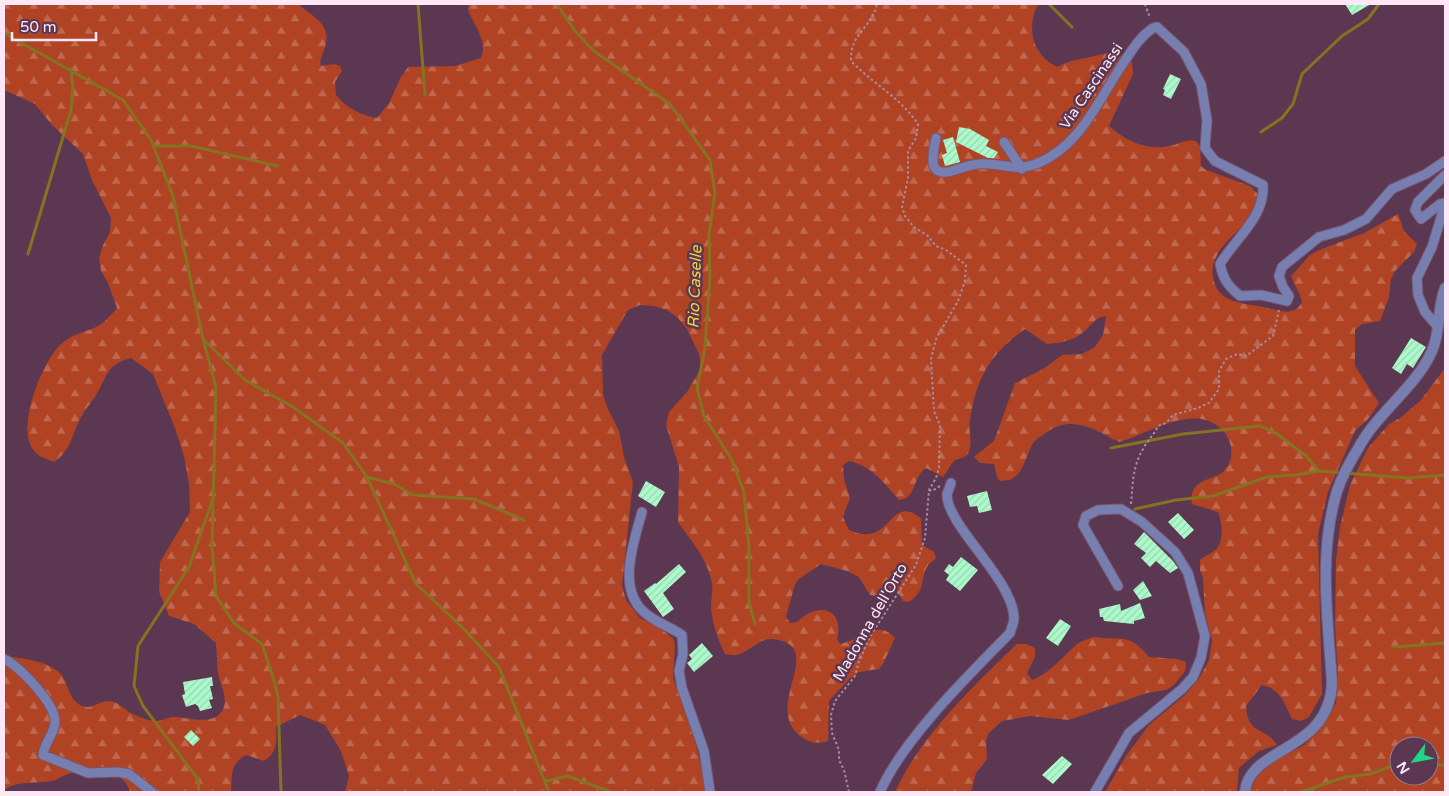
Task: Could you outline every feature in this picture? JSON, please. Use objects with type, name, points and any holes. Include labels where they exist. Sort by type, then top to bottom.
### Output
[{"type":"street","points":[[1153,28],[1157,27],[1184,52],[1201,84],[1207,120],[1206,148],[1215,161],[1263,186],[1264,199],[1250,224],[1220,264],[1222,277],[1229,287],[1240,296],[1261,295],[1287,301],[1289,296],[1283,288],[1279,276],[1282,267],[1319,237],[1344,230],[1366,219],[1392,189],[1426,174],[1445,161]]},
{"type":"street","name":"Via Cascinassi","points":[[1022,169],[1048,158],[1071,142],[1102,100],[1108,84],[1139,40],[1153,28]]},
{"type":"street","points":[[936,138],[932,158],[933,165],[937,170],[945,173],[971,164],[989,164],[1022,169]]},
{"type":"street","points":[[1004,142],[1022,169]]},
{"type":"street","points":[[1438,327],[1425,312],[1418,294],[1417,278],[1432,247],[1445,204],[1440,204],[1421,219],[1415,210],[1418,202],[1445,175]]},
{"type":"street","points":[[1245,792],[1251,774],[1260,764],[1306,735],[1322,718],[1331,697],[1325,586],[1327,538],[1337,490],[1359,446],[1428,359],[1434,348],[1445,288]]},
{"type":"street","points":[[880,792],[886,778],[916,736],[1010,633],[1014,619],[1010,599],[955,517],[947,495],[951,483]]},
{"type":"street","points":[[1096,792],[1129,733],[1182,689],[1192,677],[1201,658],[1205,636],[1188,574],[1176,552],[1142,522],[1121,509],[1098,510],[1086,516],[1083,525],[1118,586]]},
{"type":"street","points":[[642,512],[628,576],[629,591],[648,616],[682,636],[684,654],[679,671],[682,688],[704,751],[710,792]]},
{"type":"street","points":[[4,660],[16,668],[44,696],[53,710],[56,724],[43,754],[88,773],[118,772],[129,774],[152,792]]},
{"type":"path","name":"Madonna dell'Orto","points":[[849,792],[844,770],[839,760],[839,750],[832,733],[831,715],[835,701],[855,676],[859,661],[871,635],[916,565],[925,538],[929,490],[939,468],[940,425],[934,411],[931,359],[936,338],[958,301],[965,281],[966,265],[946,250],[936,246],[928,236],[914,227],[905,216],[902,207],[908,178],[908,151],[916,138],[918,124],[896,97],[875,84],[851,61],[850,48],[856,35],[869,24],[877,4]]},
{"type":"path","points":[[1145,4],[1153,28]]},
{"type":"path","points":[[1130,515],[1134,469],[1143,448],[1152,439],[1158,426],[1166,424],[1173,415],[1198,408],[1209,402],[1219,389],[1219,371],[1226,359],[1237,354],[1246,356],[1273,336],[1280,300]]},
{"type":"green space","points":[[4,4],[298,4],[320,22],[326,32],[321,66],[334,64],[340,66],[342,71],[335,82],[336,95],[354,110],[377,118],[389,103],[401,77],[408,67],[455,66],[481,58],[483,52],[482,39],[468,10],[469,4],[1038,4],[1032,22],[1034,40],[1042,55],[1057,67],[1071,61],[1114,51],[1132,62],[1133,74],[1109,126],[1122,136],[1145,146],[1161,147],[1186,141],[1196,141],[1200,147],[1201,166],[1206,170],[1250,186],[1260,196],[1257,207],[1251,217],[1224,245],[1217,254],[1213,265],[1213,277],[1216,286],[1220,293],[1226,297],[1240,303],[1278,310],[1295,310],[1302,302],[1291,276],[1310,255],[1364,233],[1398,214],[1404,231],[1417,244],[1414,252],[1395,271],[1391,279],[1389,297],[1380,321],[1362,324],[1355,330],[1355,366],[1379,403],[1369,418],[1355,431],[1328,492],[1318,534],[1322,694],[1309,717],[1301,721],[1292,719],[1278,693],[1262,685],[1246,706],[1247,716],[1254,727],[1267,735],[1277,745],[1259,751],[1239,768],[1237,792],[1105,792],[1126,756],[1149,725],[1185,695],[1200,677],[1209,660],[1212,641],[1205,613],[1200,560],[1217,548],[1221,540],[1221,521],[1218,512],[1192,504],[1192,497],[1196,486],[1220,474],[1227,467],[1231,455],[1228,437],[1220,428],[1209,421],[1196,419],[1170,423],[1119,442],[1093,429],[1075,424],[1066,424],[1047,432],[1035,441],[1015,477],[1010,480],[1000,481],[994,464],[980,463],[974,457],[994,441],[1015,383],[1043,369],[1062,355],[1082,354],[1095,347],[1103,335],[1106,316],[1095,321],[1077,336],[1065,341],[1047,344],[1025,329],[1002,348],[987,368],[976,392],[970,421],[971,444],[968,454],[954,461],[943,477],[926,468],[918,477],[912,492],[905,499],[899,500],[877,476],[857,463],[849,461],[843,465],[844,479],[850,498],[843,517],[849,530],[863,534],[874,533],[895,516],[902,512],[910,512],[921,518],[922,545],[934,552],[936,558],[925,571],[918,594],[909,602],[903,601],[896,589],[889,589],[877,596],[870,595],[859,577],[847,571],[821,564],[799,579],[795,584],[786,617],[790,623],[797,622],[813,611],[828,611],[837,620],[837,639],[840,644],[875,630],[888,632],[895,638],[879,669],[859,672],[848,680],[829,701],[828,741],[815,742],[806,740],[792,727],[788,714],[788,700],[795,672],[796,660],[794,649],[785,642],[771,639],[765,640],[738,655],[729,655],[725,654],[718,637],[711,606],[712,586],[710,574],[698,551],[678,522],[679,467],[666,425],[669,412],[687,392],[701,368],[699,354],[687,329],[678,318],[667,310],[654,306],[640,305],[628,310],[602,355],[603,394],[619,431],[624,457],[633,482],[622,585],[626,600],[640,618],[657,626],[673,638],[675,645],[673,678],[695,740],[707,792],[345,792],[349,776],[341,751],[325,725],[300,715],[276,727],[274,751],[264,761],[246,755],[237,762],[232,775],[231,792],[130,792],[126,783],[119,777],[101,770],[81,771],[52,781],[15,785],[4,790],[4,656],[36,661],[52,667],[63,677],[74,700],[84,707],[113,701],[132,714],[152,720],[159,721],[178,717],[205,720],[218,716],[225,702],[218,674],[216,643],[194,624],[169,616],[159,591],[160,562],[190,512],[189,484],[184,456],[153,374],[131,358],[112,368],[83,414],[68,447],[60,458],[54,462],[36,453],[28,438],[30,410],[34,395],[39,379],[53,354],[68,339],[107,320],[117,308],[108,283],[101,271],[99,258],[110,232],[111,218],[92,180],[83,154],[52,125],[35,104],[4,90]]},
{"type":"green space","points":[[1445,368],[1445,792],[1250,792],[1259,772],[1265,766],[1304,745],[1318,731],[1336,703],[1338,674],[1335,626],[1336,560],[1340,527],[1350,485],[1368,448],[1389,424],[1400,418],[1421,400]]},
{"type":"green space","points":[[1093,637],[1118,638],[1130,641],[1142,649],[1149,657],[1177,659],[1186,662],[1185,671],[1174,685],[1166,690],[1147,693],[1069,720],[1030,716],[1002,721],[988,734],[986,742],[987,759],[976,773],[971,792],[895,792],[918,752],[933,732],[983,677],[1017,644],[1026,644],[1035,648],[1035,657],[1027,673],[1032,680],[1050,669],[1077,644]]},
{"type":"building","points":[[1345,4],[1371,4],[1352,15]]},
{"type":"building","points":[[1170,74],[1181,79],[1171,99],[1163,95],[1165,90],[1163,89]]},
{"type":"building","points":[[959,127],[970,129],[989,140],[986,146],[998,152],[994,158],[988,158],[956,142]]},
{"type":"building","points":[[953,137],[960,162],[945,166],[942,155],[947,153],[943,140]]},
{"type":"building","points":[[1411,338],[1426,347],[1413,368],[1407,364],[1401,374],[1392,368]]},
{"type":"building","points":[[646,481],[665,492],[656,507],[638,496]]},
{"type":"building","points":[[987,491],[992,510],[979,513],[977,506],[970,507],[967,496]]},
{"type":"building","points":[[1178,513],[1194,530],[1184,539],[1168,522]]},
{"type":"building","points":[[1144,532],[1178,568],[1170,573],[1156,561],[1150,567],[1141,558],[1146,553],[1134,544]]},
{"type":"building","points":[[961,557],[978,570],[960,591],[946,580],[949,575],[944,571],[949,564],[953,567]]},
{"type":"building","points":[[679,564],[686,572],[663,593],[674,609],[663,617],[644,591],[656,584]]},
{"type":"building","points":[[1143,581],[1152,596],[1140,600],[1133,590]]},
{"type":"building","points":[[1140,603],[1145,618],[1134,621],[1134,624],[1104,621],[1103,617],[1100,617],[1099,609],[1120,604],[1121,611]]},
{"type":"building","points":[[1060,619],[1071,626],[1058,646],[1046,638]]},
{"type":"building","points":[[702,643],[713,656],[694,672],[687,663],[692,659],[689,655]]},
{"type":"building","points":[[212,677],[213,686],[210,686],[213,699],[209,700],[212,708],[200,711],[195,704],[186,707],[182,695],[185,694],[183,682]]},
{"type":"building","points":[[191,730],[200,739],[193,746],[184,737]]},
{"type":"building","points":[[1062,756],[1072,764],[1053,784],[1042,775]]},
{"type":"waterway","points":[[418,4],[425,95]]},
{"type":"waterway","name":"Rio Caselle","points":[[557,4],[575,31],[594,51],[670,104],[710,160],[715,193],[709,235],[710,277],[705,348],[697,388],[704,416],[732,460],[744,492],[749,548],[749,603],[755,624]]},
{"type":"waterway","points":[[1049,4],[1072,27]]},
{"type":"waterway","points":[[1261,132],[1282,118],[1293,104],[1302,74],[1342,36],[1368,19],[1379,4]]},
{"type":"waterway","points":[[4,33],[123,100],[151,140],[173,196],[203,339],[216,387],[212,546],[216,596],[234,623],[262,644],[273,677],[278,696],[281,792]]},
{"type":"waterway","points":[[28,254],[71,110],[73,89],[71,69]]},
{"type":"waterway","points":[[154,146],[191,146],[278,166]]},
{"type":"waterway","points":[[203,339],[245,380],[293,407],[343,443],[367,477],[416,584],[461,626],[499,667],[549,792]]},
{"type":"waterway","points":[[1111,448],[1183,434],[1260,426],[1276,433],[1306,456],[1319,471],[1408,478],[1445,475]]},
{"type":"waterway","points":[[1135,509],[1176,500],[1213,496],[1267,477],[1319,471]]},
{"type":"waterway","points":[[367,477],[394,484],[413,495],[474,499],[524,520]]},
{"type":"waterway","points":[[199,792],[198,779],[143,706],[134,686],[138,646],[189,567],[213,498]]},
{"type":"waterway","points":[[1394,647],[1445,643]]},
{"type":"waterway","points":[[1439,765],[1445,765]]},
{"type":"waterway","points":[[1301,792],[1345,777],[1371,774],[1389,767]]},
{"type":"waterway","points":[[546,781],[568,776],[611,792]]}]
